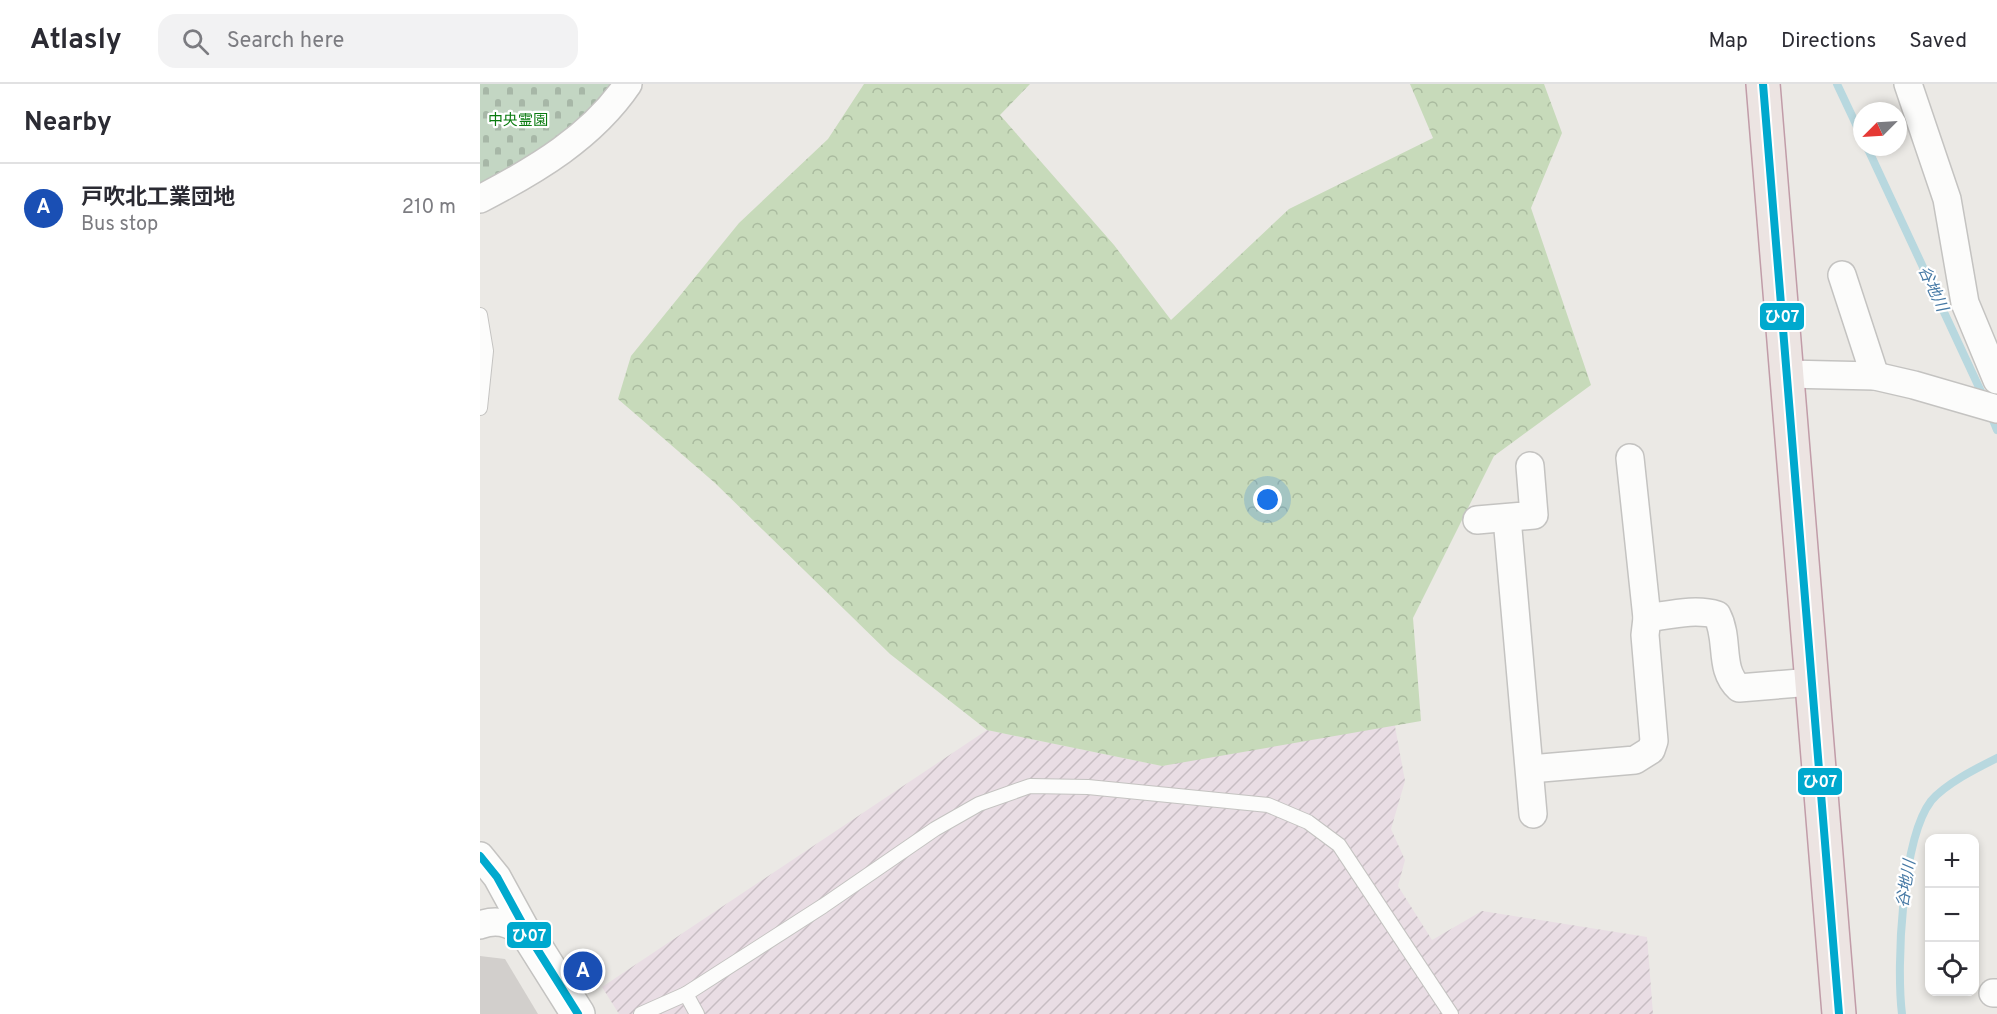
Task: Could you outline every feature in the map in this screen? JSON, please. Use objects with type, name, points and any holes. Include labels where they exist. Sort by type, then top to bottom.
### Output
[{"type":"highway","points":[[1763,84],[1839,1014]]},
{"type":"street","points":[[480,199],[514,182],[574,143],[613,106],[628,84]]},
{"type":"street","points":[[1908,84],[1947,199],[1965,303],[1997,380]]},
{"type":"street","points":[[1842,275],[1875,376]]},
{"type":"street","points":[[1786,374],[1875,376],[1997,409]]},
{"type":"street","points":[[1530,769],[1635,760],[1651,750],[1654,741],[1645,635],[1647,618],[1629,458]]},
{"type":"street","points":[[1477,520],[1534,515],[1530,466]]},
{"type":"street","points":[[1507,518],[1533,814]]},
{"type":"street","points":[[1647,618],[1698,612],[1710,612],[1717,615],[1723,633],[1728,674],[1739,688],[1812,682]]},
{"type":"street","points":[[480,856],[497,877],[532,941],[578,1014]]},
{"type":"street","points":[[480,924],[498,922],[510,924],[532,941]]},
{"type":"lane","points":[[480,315],[486,351],[480,408]]},
{"type":"lane","points":[[641,1014],[686,994],[823,906],[935,829],[979,804],[1030,786],[1088,787],[1269,805],[1308,822],[1339,844],[1451,1014]]},
{"type":"lane","points":[[686,994],[697,1014]]},
{"type":"shaded area","points":[[1392,710],[1405,781],[1391,829],[1405,860],[1398,886],[1432,940],[1482,911],[1647,937],[1653,1014],[619,1014],[602,987],[987,730],[1162,766]]},
{"type":"green space","name":"中央霊園","points":[[480,84],[614,84],[587,115],[554,142],[517,165],[480,183]]},
{"type":"green space","points":[[864,84],[1030,84],[1000,115],[1114,245],[1171,320],[1289,209],[1433,138],[1410,84],[1544,84],[1562,133],[1531,208],[1591,385],[1494,456],[1413,618],[1421,721],[1162,766],[987,730],[890,654],[715,483],[618,399],[631,356],[739,223],[828,139]]},
{"type":"building","points":[[480,956],[505,959],[538,1014],[480,1014]]},
{"type":"waterway","name":"谷地川","points":[[1837,84],[1853,118]]},
{"type":"waterway","name":"谷地川","points":[[1871,156],[1984,398]]},
{"type":"waterway","name":"谷地川","points":[[1991,415],[1997,430]]},
{"type":"waterway","name":"谷地川","points":[[1902,1014],[1900,966],[1903,904],[1907,872],[1921,819],[1931,801],[1944,789],[1997,758]]},
{"type":"transit line","name":"ひ07","points":[[1763,84],[1839,1014]]},
{"type":"transit line","name":"ひ07","points":[[480,856],[497,877],[532,941],[578,1014]]},
{"type":"place","name":"戸吹北工業団地","points":[[583,971]]}]
